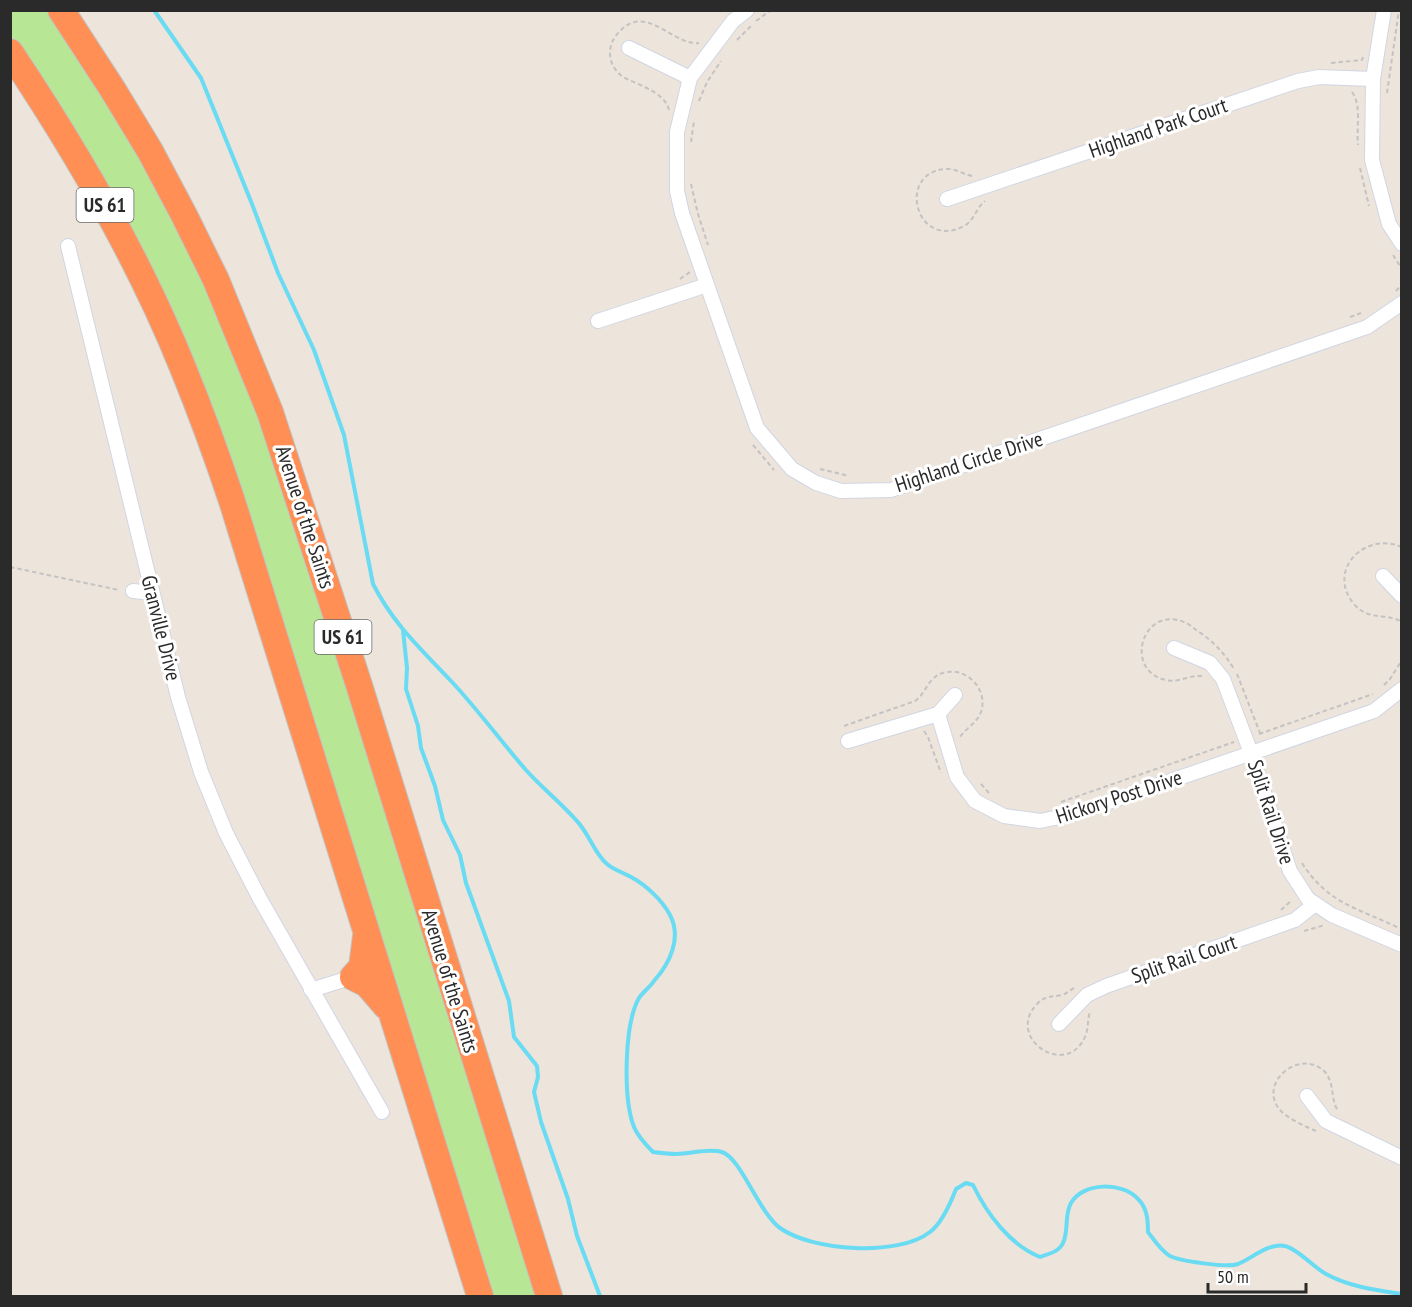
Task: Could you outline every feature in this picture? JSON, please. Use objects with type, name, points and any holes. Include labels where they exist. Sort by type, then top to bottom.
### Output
[{"type":"highway","name":"Avenue of the Saints","points":[[61,10],[150,151],[184,215],[226,302],[270,412],[294,480],[549,1296]]},
{"type":"highway","name":"US 61","points":[[10,52],[50,112],[116,226],[154,301],[183,366],[232,501],[480,1296]]},
{"type":"highway","points":[[366,931],[362,967],[353,977],[367,984],[392,1014]]},
{"type":"street","name":"Highland Circle Drive","points":[[747,10],[733,21],[690,78],[677,132],[677,191],[701,287],[758,429],[792,469],[816,483],[841,491],[891,489],[903,486],[1367,327],[1396,299]]},
{"type":"street","points":[[1384,10],[1373,79],[1372,160],[1396,248]]},
{"type":"street","points":[[629,48],[690,78]]},
{"type":"street","name":"Highland Park Court","points":[[947,200],[1299,81],[1319,76],[1373,79]]},
{"type":"street","name":"Granville Drive","points":[[68,246],[177,697],[201,772],[226,833],[260,899],[382,1112]]},
{"type":"street","points":[[598,321],[701,287]]},
{"type":"street","points":[[1383,576],[1401,596]]},
{"type":"street","points":[[130,591],[152,593]]},
{"type":"street","name":"Split Rail Drive","points":[[1174,648],[1210,663],[1223,679],[1246,738],[1290,871],[1308,899],[1332,915],[1401,945]]},
{"type":"street","name":"Hickory Post Drive","points":[[938,714],[957,777],[975,801],[1004,816],[1040,821],[1074,814],[1374,711],[1401,689]]},
{"type":"street","points":[[848,741],[938,714],[955,695]]},
{"type":"street","name":"Split Rail Court","points":[[1059,1024],[1088,995],[1106,986],[1295,920],[1315,904]]},
{"type":"street","points":[[311,990],[353,977]]},
{"type":"street","points":[[1307,1096],[1326,1121],[1401,1158]]},
{"type":"path","points":[[736,41],[752,24],[771,10]]},
{"type":"path","points":[[1387,98],[1399,10]]},
{"type":"path","points":[[669,112],[667,103],[661,96],[618,73],[610,54],[613,40],[622,28],[644,22],[694,44],[700,42]]},
{"type":"path","points":[[698,105],[707,82],[724,56]]},
{"type":"path","points":[[1329,63],[1347,62]]},
{"type":"path","points":[[1350,91],[1357,100],[1358,152]]},
{"type":"path","points":[[690,151],[696,113]]},
{"type":"path","points":[[1359,163],[1371,212]]},
{"type":"path","points":[[976,176],[969,176],[951,169],[937,170],[930,174],[917,190],[919,213],[923,220],[935,229],[956,229],[969,222],[978,207],[985,201]]},
{"type":"path","points":[[691,178],[698,214],[710,248]]},
{"type":"path","points":[[1396,248],[1401,269]]},
{"type":"path","points":[[690,272],[701,287]]},
{"type":"path","points":[[1396,299],[1401,284]]},
{"type":"path","points":[[1350,317],[1369,309]]},
{"type":"path","points":[[748,439],[775,471]]},
{"type":"path","points":[[819,468],[856,478]]},
{"type":"path","points":[[1401,547],[1386,542],[1363,548],[1351,560],[1345,582],[1350,597],[1359,609],[1374,617],[1391,618],[1401,622]]},
{"type":"path","points":[[10,567],[130,591]]},
{"type":"path","points":[[1058,803],[1373,694],[1390,679],[1401,660]]},
{"type":"path","points":[[843,726],[921,697],[927,685],[938,675],[945,672],[960,673],[967,675],[977,685],[982,706],[977,719],[964,731],[959,741]]},
{"type":"path","points":[[919,729],[926,734],[945,781]]},
{"type":"path","points":[[977,781],[994,796]]},
{"type":"path","points":[[1302,863],[1316,883],[1330,895],[1401,929]]},
{"type":"path","points":[[1280,911],[1292,900],[1290,895]]},
{"type":"path","points":[[1295,934],[1325,926]]},
{"type":"path","points":[[1077,986],[1064,995],[1048,997],[1035,1005],[1028,1025],[1036,1045],[1048,1053],[1063,1054],[1076,1048],[1085,1037],[1089,1014],[1093,1007]]},
{"type":"green space","points":[[10,11],[51,11],[142,153],[246,369],[540,1296],[490,1296],[269,589],[48,92],[11,35]]},
{"type":"waterway","points":[[154,10],[201,78],[278,273],[314,350],[344,435],[373,584],[381,599],[409,636],[462,693],[525,769],[581,825],[602,859],[648,889],[658,898],[670,915],[675,932],[672,950],[660,974],[639,998],[630,1025],[627,1062],[628,1099],[634,1127],[642,1141],[653,1152],[682,1154],[711,1151],[722,1152],[729,1156],[772,1221],[794,1236],[812,1242],[833,1246],[877,1248],[916,1240],[934,1228],[946,1212],[956,1189],[966,1183],[973,1185],[985,1207],[1009,1237],[1040,1257],[1061,1246],[1065,1238],[1069,1208],[1077,1196],[1093,1188],[1113,1187],[1130,1193],[1143,1205],[1148,1222],[1148,1232],[1170,1256],[1183,1260],[1232,1265],[1266,1249],[1285,1246],[1321,1271],[1344,1282],[1402,1294]]},
{"type":"waterway","points":[[403,630],[407,668],[406,689],[418,726],[421,748],[435,786],[443,820],[460,855],[466,883],[509,1001],[514,1037],[537,1066],[538,1077],[534,1092],[541,1122],[568,1199],[577,1236],[600,1296]]}]
